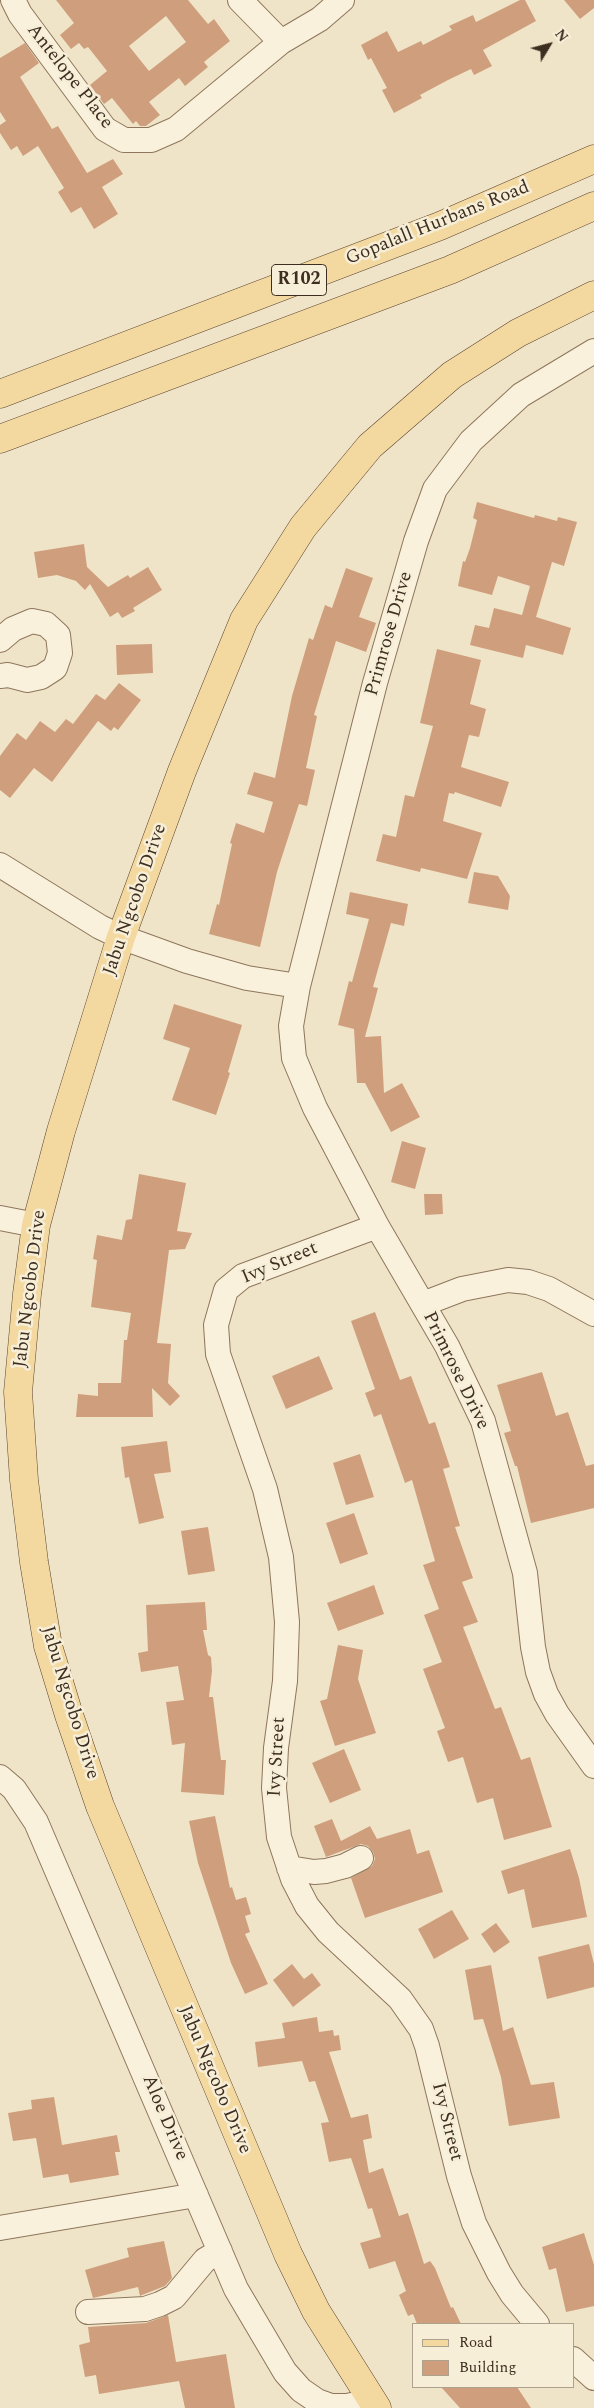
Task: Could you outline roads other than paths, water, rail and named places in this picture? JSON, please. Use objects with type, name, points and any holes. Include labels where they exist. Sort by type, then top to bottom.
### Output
[{"type":"main road","name":"Gopalall Hurbans Road","points":[[0,394],[440,226],[594,159]]},
{"type":"main road","name":"R102","points":[[0,439],[450,270],[594,206]]},
{"type":"main road","name":"Jabu Ngcobo Drive","points":[[374,2404],[316,2310],[288,2254],[100,1806],[48,1646],[34,1562],[25,1490],[18,1392],[36,1226],[61,1131],[122,937],[182,771],[244,620],[303,527],[370,446],[452,376],[518,333],[594,295]]},
{"type":"street","name":"Antelope Place","points":[[13,0],[20,14],[106,129],[124,140],[151,140],[176,129],[281,42],[320,19],[342,0]]},
{"type":"street","points":[[240,0],[281,42]]},
{"type":"street","name":"Primrose Drive","points":[[594,351],[521,395],[471,441],[436,490],[416,541],[375,683],[298,986],[291,1026],[294,1058],[315,1108],[377,1226],[447,1346],[482,1420],[525,1573],[533,1647],[546,1694],[557,1714],[594,1766]]},
{"type":"street","points":[[0,640],[13,629],[32,621],[46,624],[58,635],[60,653],[55,668],[41,677],[27,680],[8,675],[0,676]]},
{"type":"street","points":[[0,865],[100,927],[122,937],[187,961],[230,973],[298,986]]},
{"type":"street","points":[[0,1218],[36,1226]]},
{"type":"street","name":"Ivy Street","points":[[377,1226],[244,1276],[226,1290],[216,1325],[218,1354],[265,1489],[281,1557],[287,1622],[285,1681],[276,1748],[274,1788],[279,1837],[289,1868],[307,1906],[328,1932],[400,1999],[421,2029],[427,2046],[459,2176],[474,2223],[499,2273],[512,2294],[536,2323]]},
{"type":"street","points":[[423,1304],[462,1289],[508,1280],[528,1282],[549,1289],[594,1314]]},
{"type":"street","name":"Aloe Drive","points":[[0,1777],[14,1790],[36,1822],[241,2298],[285,2372],[301,2390],[317,2401],[331,2406],[374,2404]]},
{"type":"street","points":[[289,1868],[314,1872],[326,1871],[344,1866],[361,1858]]},
{"type":"street","points":[[0,2228],[196,2195]]},
{"type":"street","points":[[88,2312],[144,2309],[160,2304],[174,2297],[205,2260],[220,2251]]},
{"type":"street","points":[[574,2360],[594,2378]]}]
